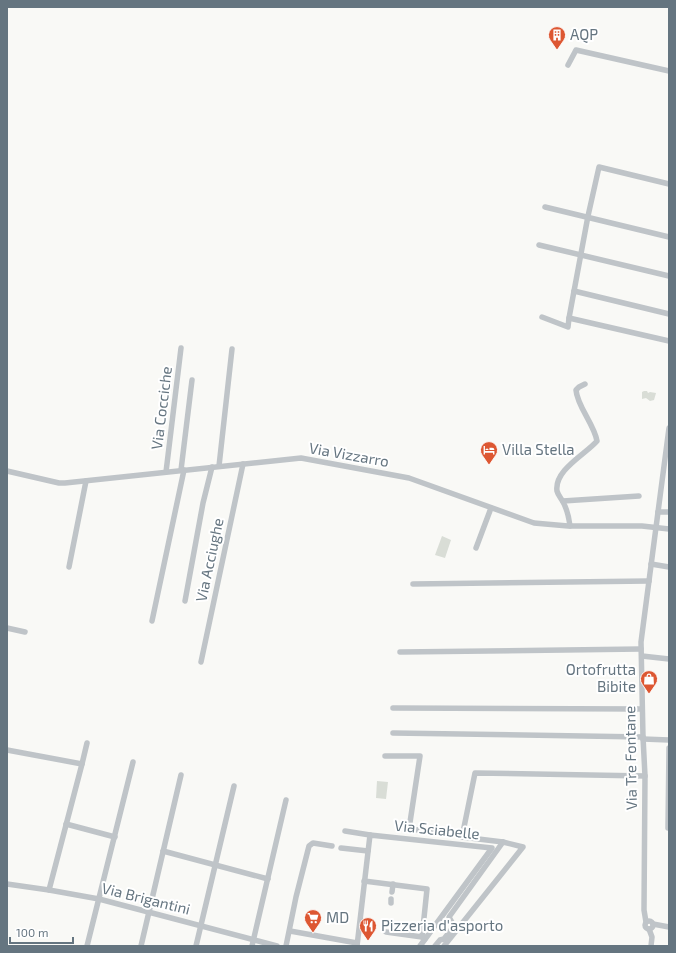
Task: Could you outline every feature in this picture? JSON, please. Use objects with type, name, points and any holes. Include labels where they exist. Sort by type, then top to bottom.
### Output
[{"type":"street","points":[[568,65],[576,50],[669,71]]},
{"type":"street","points":[[542,317],[568,327],[580,255],[600,167],[669,184]]},
{"type":"street","points":[[545,207],[588,216],[669,237]]},
{"type":"street","points":[[539,245],[669,276]]},
{"type":"street","points":[[574,291],[669,314]]},
{"type":"street","points":[[569,318],[669,340]]},
{"type":"street","name":"Via Cocciche","points":[[166,472],[181,348]]},
{"type":"street","points":[[185,601],[203,503],[215,467],[232,349]]},
{"type":"street","points":[[152,621],[182,470],[192,380]]},
{"type":"street","points":[[570,526],[569,518],[557,490],[561,476],[573,461],[597,441],[577,396],[576,390],[586,384]]},
{"type":"street","name":"Via Tre Fontane","points":[[651,926],[650,921],[646,922],[644,910],[645,776],[641,648],[669,428]]},
{"type":"street","name":"Via Vizzarro","points":[[7,471],[59,483],[301,458],[409,478],[530,523],[570,526],[642,526],[669,529]]},
{"type":"street","name":"Via Acciughe","points":[[201,662],[243,464]]},
{"type":"street","points":[[69,567],[86,481]]},
{"type":"street","points":[[563,502],[639,496]]},
{"type":"street","points":[[476,548],[491,508]]},
{"type":"street","points":[[658,512],[669,512]]},
{"type":"street","points":[[651,564],[669,566]]},
{"type":"street","points":[[413,584],[649,581]]},
{"type":"street","points":[[7,628],[25,632]]},
{"type":"street","points":[[400,652],[641,648]]},
{"type":"street","points":[[642,656],[669,659]]},
{"type":"street","points":[[393,708],[642,709]]},
{"type":"street","points":[[393,734],[643,738],[669,740]]},
{"type":"street","points":[[49,890],[87,743]]},
{"type":"street","points":[[668,828],[669,748]]},
{"type":"street","points":[[7,750],[82,764]]},
{"type":"street","points":[[385,756],[420,756],[409,829],[454,834],[462,837],[523,846],[444,946]]},
{"type":"street","points":[[87,946],[100,899],[133,762]]},
{"type":"street","points":[[462,837],[475,773],[645,776]]},
{"type":"street","points":[[141,946],[181,774]]},
{"type":"street","points":[[196,946],[234,786]]},
{"type":"street","points":[[252,946],[286,800]]},
{"type":"street","points":[[66,824],[115,837]]},
{"type":"street","points":[[290,931],[357,944],[370,835],[345,831]]},
{"type":"street","name":"Via Sciabelle","points":[[370,835],[492,848],[423,938],[420,946]]},
{"type":"street","name":"Via Sciabelle","points":[[435,946],[440,940],[444,939],[454,926],[449,917],[503,842]]},
{"type":"street","points":[[286,946],[296,897],[309,846],[313,843],[332,846]]},
{"type":"street","points":[[341,848],[368,851]]},
{"type":"street","points":[[163,851],[268,879]]},
{"type":"street","points":[[364,881],[427,888],[423,938],[386,932]]},
{"type":"street","name":"Via Brigantini","points":[[7,884],[100,899],[277,946]]},
{"type":"street","points":[[392,892],[393,884]]},
{"type":"street","points":[[651,946],[651,926],[669,927]]},
{"type":"shaded area","points":[[647,391],[648,393],[656,393],[654,400],[650,401],[646,398],[642,399],[642,392]]},
{"type":"shaded area","points":[[442,536],[451,540],[445,558],[435,555]]},
{"type":"shaded area","points":[[377,781],[388,782],[386,799],[376,798]]},
{"type":"place","name":"AQP","points":[[557,50]]},
{"type":"place","name":"Villa Stella","points":[[489,465]]},
{"type":"place","name":"Ortofrutta Bibite","points":[[649,694]]},
{"type":"place","name":"MD","points":[[313,933]]},
{"type":"place","name":"Pizzeria d'asporto","points":[[368,941]]}]
